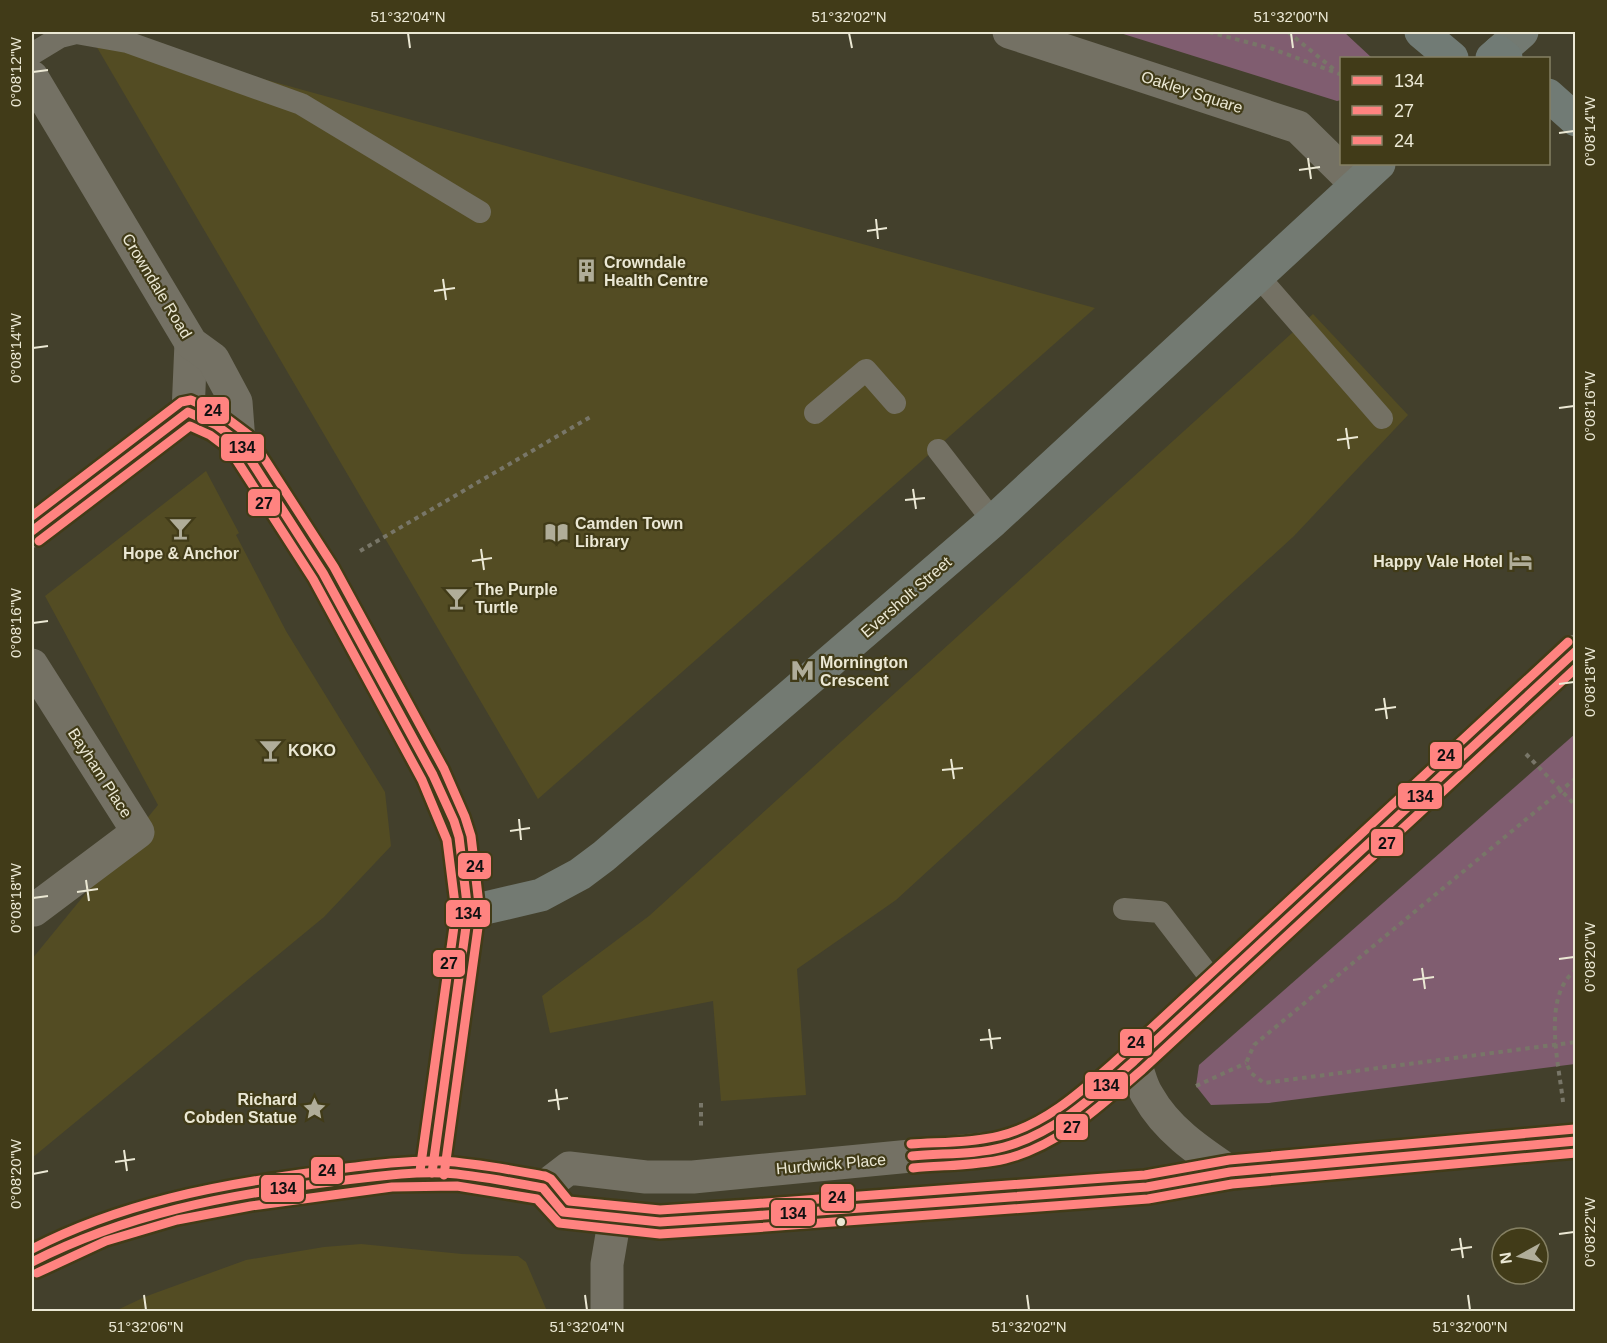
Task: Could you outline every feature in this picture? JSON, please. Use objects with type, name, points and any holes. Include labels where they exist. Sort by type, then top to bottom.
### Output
[{"type":"highway","points":[[1421,32],[1451,57]]},
{"type":"highway","points":[[1550,97],[1575,120]]},
{"type":"highway","points":[[32,1262],[55,1249],[120,1221],[165,1208],[290,1188],[399,1174],[432,1173],[543,1188],[563,1212],[660,1222],[1147,1186],[1230,1172],[1571,1142]]},
{"type":"main road","name":"Oakley Square","points":[[1258,276],[1367,174]]},
{"type":"main road","name":"Eversholt Street","points":[[468,912],[541,895],[580,874],[993,521],[1258,276]]},
{"type":"main road","points":[[432,1173],[468,912]]},
{"type":"street","name":"Oakley Square","points":[[1009,32],[1298,127],[1340,156]]},
{"type":"street","name":"Crowndale Road","points":[[32,77],[190,343],[213,359],[236,402],[239,442],[323,573],[433,775],[459,837],[468,912]]},
{"type":"street","name":"Oakley Square","points":[[1354,165],[1367,174]]},
{"type":"street","points":[[188,412],[190,343]]},
{"type":"street","points":[[188,412],[216,425],[239,442]]},
{"type":"street","points":[[32,531],[188,412]]},
{"type":"street","name":"Hurdwick Place","points":[[543,1188],[569,1168],[646,1177],[693,1176],[1004,1147],[1033,1137],[1072,1114],[1134,1061],[1575,651]]},
{"type":"street","name":"Bayham Place","points":[[32,665],[138,832],[34,910]]},
{"type":"street","points":[[1134,1061],[1146,1094],[1157,1110],[1182,1138],[1230,1172]]},
{"type":"street","points":[[607,1311],[607,1264],[615,1217]]},
{"type":"lane","points":[[32,54],[60,38],[76,33],[127,42],[301,104],[480,212]]},
{"type":"lane","points":[[1258,276],[1382,418]]},
{"type":"lane","points":[[815,413],[867,370],[895,403]]},
{"type":"lane","points":[[938,450],[993,521]]},
{"type":"lane","points":[[1124,909],[1160,912],[1216,985]]},
{"type":"path","points":[[1209,32],[1274,49],[1340,75]]},
{"type":"path","points":[[1287,32],[1340,74]]},
{"type":"path","points":[[360,551],[592,416]]},
{"type":"path","points":[[1496,725],[1562,790],[1575,806]]},
{"type":"path","points":[[1196,1086],[1246,1063],[1254,1045],[1575,778]]},
{"type":"path","points":[[1571,1142],[1554,1009],[1565,978],[1575,970]]},
{"type":"path","points":[[1246,1063],[1251,1073],[1264,1083],[1575,1042]]},
{"type":"path","points":[[701,1102],[701,1127]]},
{"type":"shaded area","points":[[88,32],[92,32],[1095,308],[538,799]]},
{"type":"shaded area","points":[[1117,32],[1344,32],[1371,57],[1340,57],[1340,100]]},
{"type":"shaded area","points":[[1313,314],[1408,415],[1294,536],[896,900],[797,969],[806,1095],[721,1101],[713,1001],[550,1033],[542,996],[649,916]]},
{"type":"shaded area","points":[[206,471],[286,631],[385,792],[391,846],[324,917],[32,1158],[32,959],[158,805],[45,596]]},
{"type":"shaded area","points":[[1575,734],[1575,1064],[1269,1103],[1211,1105],[1196,1086],[1199,1065]]},
{"type":"shaded area","points":[[361,1244],[462,1254],[518,1256],[526,1262],[547,1311],[115,1311],[147,1296],[246,1260],[324,1247]]},
{"type":"transit line","name":"24","points":[[32,516],[181,402],[191,400],[221,414],[249,435],[334,567],[444,769],[471,836],[480,913],[444,1175]]},
{"type":"transit line","name":"134","points":[[32,531],[188,412],[216,425],[239,442],[323,573],[433,775],[459,837],[468,912],[432,1173]]},
{"type":"transit line","name":"27","points":[[39,541],[190,426],[210,435],[230,450],[313,579],[422,780],[447,840],[456,912],[420,1171]]},
{"type":"transit line","name":"24","points":[[911,1144],[966,1141],[999,1136],[1035,1122],[1067,1102],[1126,1052],[1568,642]]},
{"type":"transit line","name":"134","points":[[912,1156],[970,1153],[1004,1147],[1041,1132],[1074,1111],[1134,1061],[1576,651]]},
{"type":"transit line","name":"27","points":[[913,1168],[1005,1159],[1043,1145],[1078,1123],[1142,1070],[1576,668]]},
{"type":"transit line","name":"24","points":[[32,1249],[100,1219],[170,1198],[278,1177],[394,1163],[442,1161],[519,1171],[551,1179],[569,1201],[660,1210],[1145,1175],[1229,1160],[1575,1129]]},
{"type":"transit line","name":"134","points":[[32,1262],[104,1231],[177,1209],[291,1187],[401,1174],[456,1174],[543,1188],[563,1212],[660,1222],[1147,1187],[1230,1172],[1576,1141]]},
{"type":"transit line","name":"27","points":[[37,1273],[106,1241],[177,1220],[251,1206],[392,1187],[457,1186],[537,1199],[559,1223],[660,1234],[1148,1199],[1232,1184],[1576,1153]]},
{"type":"place","name":"Crowndale Health Centre","points":[[586,271]]},
{"type":"place","name":"Hope & Anchor","points":[[181,528]]},
{"type":"place","name":"Camden Town Library","points":[[557,532]]},
{"type":"place","name":"Happy Vale Hotel","points":[[1521,561]]},
{"type":"place","name":"The Purple Turtle","points":[[457,598]]},
{"type":"place","name":"Mornington Crescent","points":[[802,671]]},
{"type":"place","name":"KOKO","points":[[270,750]]},
{"type":"place","name":"Richard Cobden Statue","points":[[315,1108]]}]
